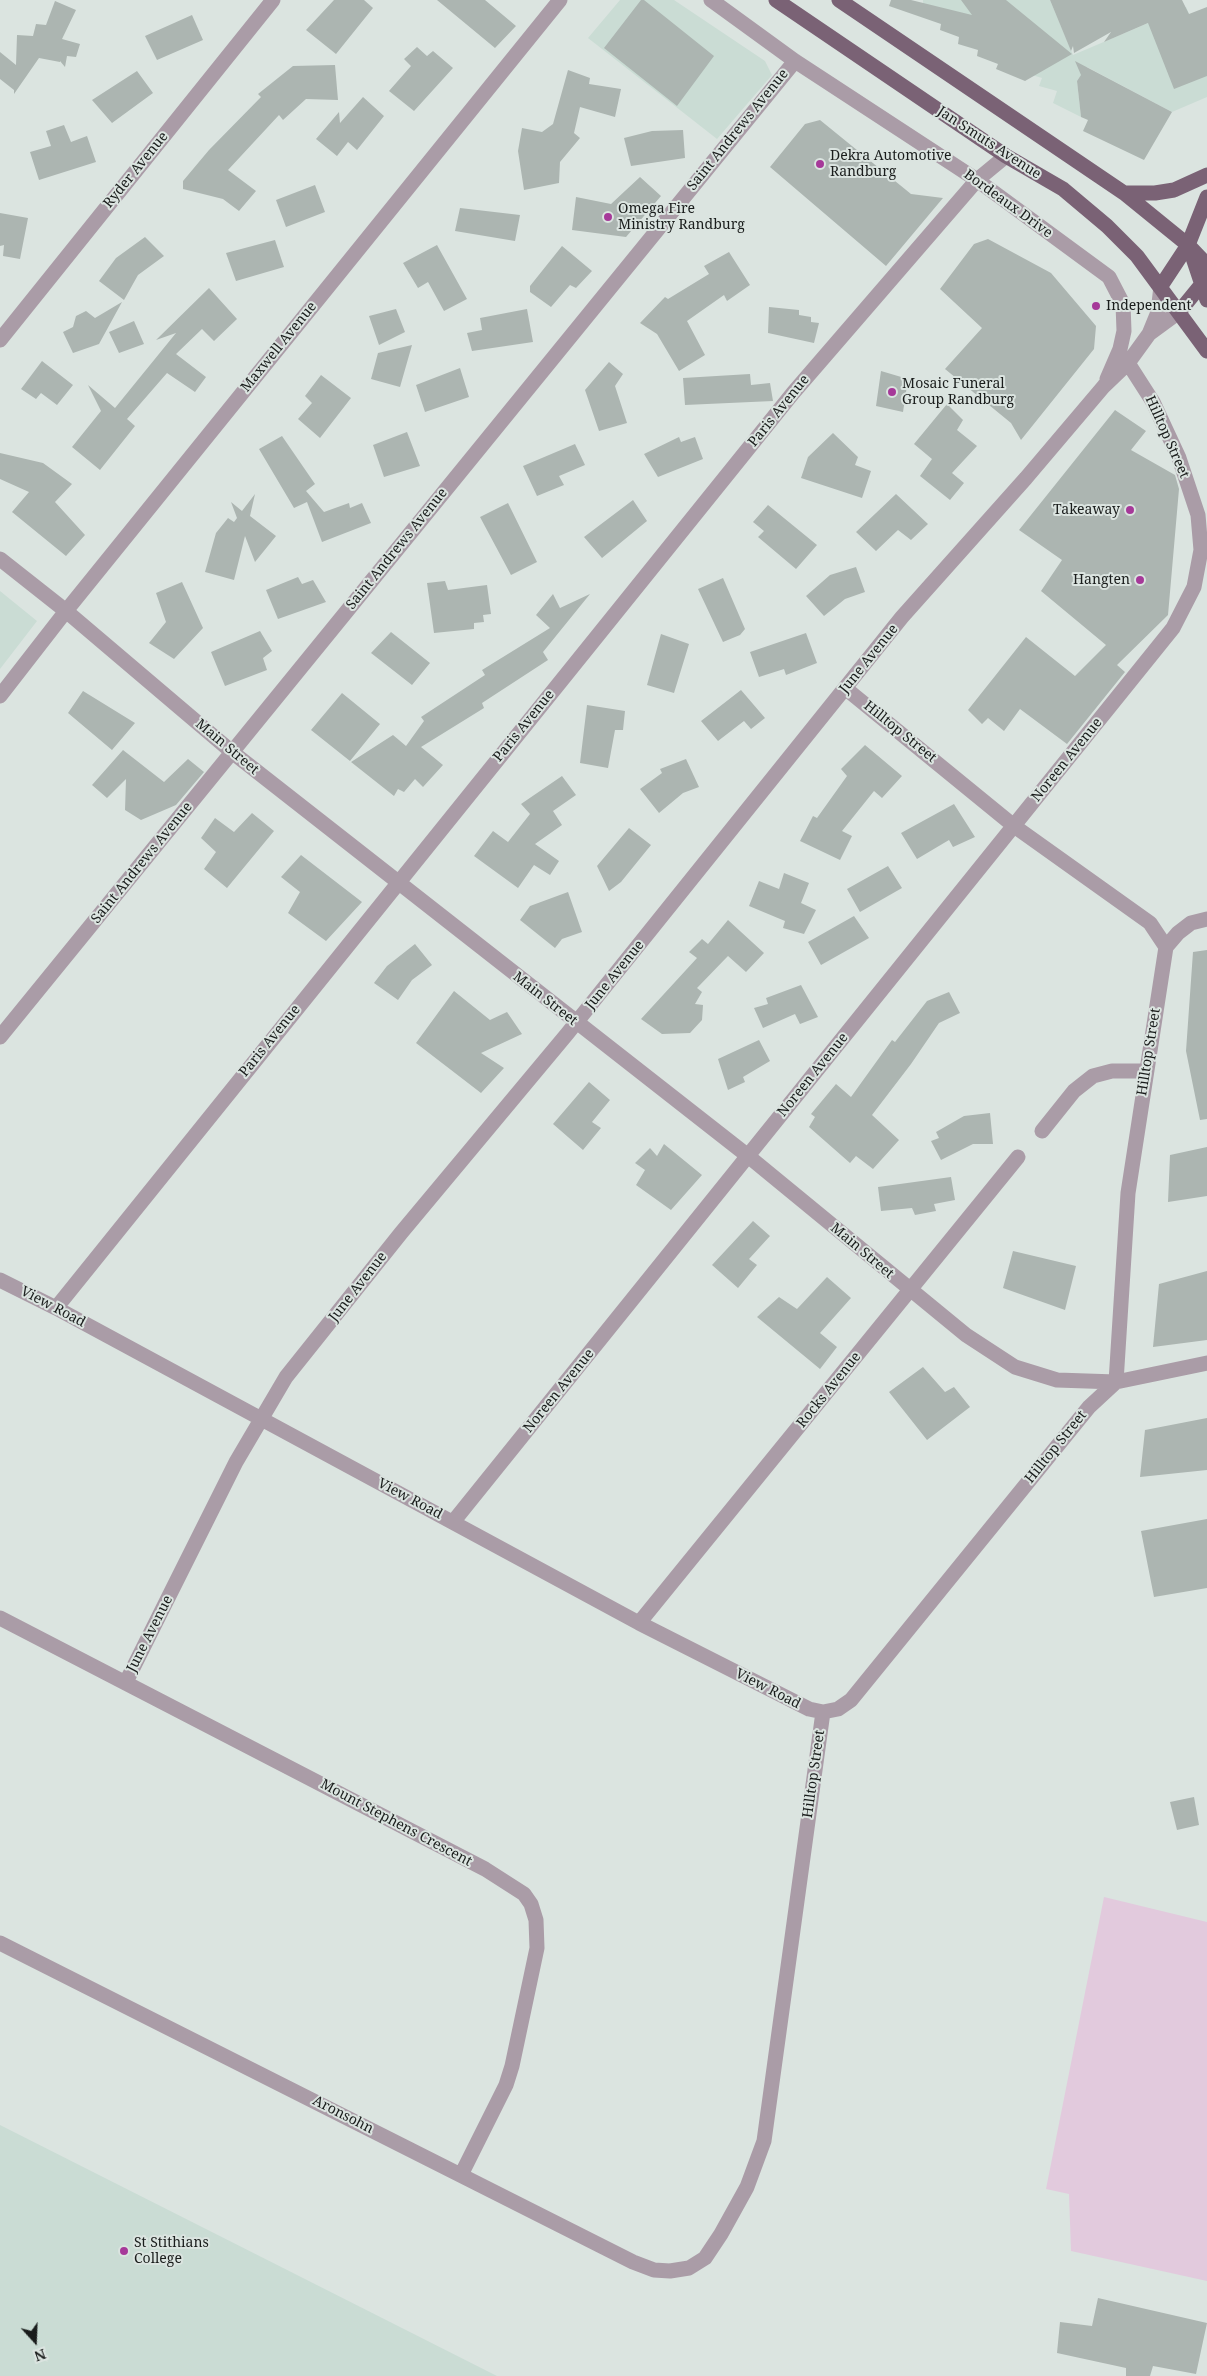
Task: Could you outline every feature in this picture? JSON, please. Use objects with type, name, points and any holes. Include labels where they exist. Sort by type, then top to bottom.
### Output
[{"type":"main road","name":"Jan Smuts Avenue","points":[[776,0],[1006,156],[1062,189],[1107,226],[1137,256],[1161,286],[1207,351]]},
{"type":"main road","points":[[839,0],[1124,193],[1188,245],[1207,266]]},
{"type":"main road","points":[[1124,193],[1174,190],[1207,175]]},
{"type":"main road","points":[[1161,286],[1188,245],[1207,197]]},
{"type":"main road","points":[[1179,312],[1205,288],[1188,245]]},
{"type":"street","name":"Ryder Avenue","points":[[0,340],[273,0]]},
{"type":"street","name":"Maxwell Avenue","points":[[0,696],[66,611],[560,0]]},
{"type":"street","name":"Bordeaux Drive","points":[[711,0],[795,61],[977,180],[1109,277],[1123,304],[1124,331],[1120,349],[1104,386]]},
{"type":"street","name":"Saint Andrews Avenue","points":[[0,1037],[795,61]]},
{"type":"street","name":"Paris Avenue","points":[[56,1308],[793,394],[977,180],[1006,156]]},
{"type":"street","name":"June Avenue","points":[[126,1682],[236,1462],[286,1377],[401,1233],[576,1023],[902,617],[1026,478],[1104,386],[1128,363],[1148,334],[1158,312],[1161,286]]},
{"type":"street","name":"June Avenue","points":[[1148,334],[1179,312]]},
{"type":"street","name":"Hilltop Street","points":[[1128,363],[1153,402],[1168,434],[1179,458],[1198,515],[1201,550],[1194,586],[1173,628]]},
{"type":"street","name":"Main Street","points":[[0,559],[66,611],[232,752],[748,1156],[966,1335],[1015,1366],[1057,1380],[1116,1382],[1207,1364]]},
{"type":"street","name":"Noreen Avenue","points":[[453,1522],[1173,628]]},
{"type":"street","name":"Hilltop Street","points":[[689,2268],[704,2258],[721,2234],[747,2187],[764,2141],[823,1712],[838,1709],[851,1700],[1089,1407],[1116,1382],[1128,1193],[1166,947],[1150,923],[1014,826],[845,688]]},
{"type":"street","points":[[1166,947],[1178,933],[1191,923],[1207,919]]},
{"type":"street","points":[[1042,1131],[1074,1091],[1093,1076],[1112,1071],[1146,1071]]},
{"type":"street","name":"Rocks Avenue","points":[[639,1623],[1018,1156]]},
{"type":"street","name":"View Road","points":[[0,1280],[56,1308],[639,1623],[809,1709],[823,1712]]},
{"type":"street","name":"Mount Stephens Crescent","points":[[0,1618],[486,1869],[524,1894],[531,1904],[536,1920],[537,1948],[512,2066],[506,2085],[461,2175]]},
{"type":"street","name":"Aronsohn","points":[[0,1943],[634,2262],[654,2270],[670,2271],[689,2268]]},
{"type":"shaded area","points":[[620,0],[674,0],[765,61],[772,75],[717,139],[588,38]]},
{"type":"shaded area","points":[[923,0],[1050,0],[1073,55],[1186,7],[1207,57],[1207,97],[1172,112],[1087,67],[1077,81],[1081,117],[1053,103],[1057,91],[1039,86],[1042,78],[1019,71],[923,3]]},
{"type":"shaded area","points":[[0,591],[37,621],[0,669]]},
{"type":"shaded area","points":[[1104,1897],[1207,1922],[1207,2281],[1071,2251],[1069,2194],[1046,2189]]},
{"type":"shaded area","name":"St Stithians College","points":[[0,2125],[497,2376],[0,2376]]},
{"type":"building","points":[[334,0],[364,0],[373,8],[336,54],[306,30]]},
{"type":"building","points":[[437,0],[485,0],[516,26],[495,48]]},
{"type":"building","points":[[641,0],[644,0],[714,56],[677,106],[604,48]]},
{"type":"building","points":[[891,0],[911,0],[972,15],[961,0],[1006,0],[1072,54],[1025,81],[996,69],[998,64],[977,56],[978,50],[958,44],[959,37],[940,30],[941,24],[889,6]]},
{"type":"building","points":[[1050,0],[1182,0],[1189,14],[1207,7],[1207,76],[1174,89],[1148,23],[1104,42],[1111,32],[1074,53],[1073,46],[1071,51]]},
{"type":"building","points":[[55,1],[76,10],[62,39],[80,44],[76,57],[67,56],[65,67],[60,61],[39,58],[14,94],[14,90],[0,79],[0,52],[16,65],[17,35],[33,36],[36,24],[46,25]]},
{"type":"building","points":[[192,15],[203,40],[157,60],[145,36]]},
{"type":"building","points":[[417,47],[427,56],[433,51],[453,68],[414,111],[389,91],[411,66],[404,59]]},
{"type":"building","points":[[1075,61],[1172,112],[1144,160],[1083,131],[1088,120],[1081,117],[1077,81],[1081,75]]},
{"type":"building","points":[[335,65],[338,100],[306,99],[283,120],[279,115],[228,170],[256,191],[239,211],[223,199],[183,189],[183,181],[209,150],[261,97],[258,94],[293,66]]},
{"type":"building","points":[[568,70],[590,78],[589,84],[621,89],[615,117],[580,107],[574,133],[580,138],[560,162],[559,183],[524,190],[518,151],[522,128],[542,132],[553,124]]},
{"type":"building","points":[[137,71],[153,93],[112,123],[92,100]]},
{"type":"building","points":[[363,97],[384,116],[357,150],[348,142],[337,156],[316,139],[339,112],[340,123]]},
{"type":"building","points":[[820,120],[911,194],[943,198],[886,266],[770,167],[805,124]]},
{"type":"building","points":[[64,125],[71,142],[87,136],[96,162],[39,180],[30,152],[51,146],[46,131]]},
{"type":"building","points":[[683,130],[685,158],[631,166],[624,138],[652,131]]},
{"type":"building","name":"Omega Fire Ministry Randburg","points":[[640,177],[661,196],[626,237],[572,230],[576,197],[611,204]]},
{"type":"building","points":[[315,185],[325,212],[286,227],[276,200]]},
{"type":"building","points":[[460,208],[520,215],[515,241],[455,231]]},
{"type":"building","points":[[0,213],[28,218],[20,259],[3,256],[4,245],[0,246]]},
{"type":"building","points":[[145,237],[164,256],[138,275],[124,300],[99,281],[116,258]]},
{"type":"building","points":[[988,239],[1051,273],[1096,326],[1094,349],[1021,440],[1011,423],[945,369],[982,328],[940,289],[974,244]]},
{"type":"building","points":[[275,240],[284,267],[236,281],[226,253]]},
{"type":"building","points":[[437,245],[467,299],[444,311],[428,282],[418,288],[403,263]]},
{"type":"building","points":[[562,246],[592,271],[576,288],[570,285],[551,307],[530,292],[530,286]]},
{"type":"building","points":[[729,252],[750,285],[727,301],[724,295],[687,321],[705,355],[679,371],[657,334],[640,323],[665,297],[668,299],[709,274],[704,266]]},
{"type":"building","points":[[209,288],[237,319],[214,341],[202,329],[176,354],[206,377],[195,392],[167,373],[127,419],[135,426],[100,470],[72,447],[101,411],[88,385],[115,408],[176,333],[156,340]]},
{"type":"building","points":[[122,302],[99,344],[73,353],[63,332],[73,327],[76,316],[86,311],[95,318]]},
{"type":"building","points":[[769,307],[799,310],[799,315],[811,317],[811,322],[819,323],[814,343],[768,333]]},
{"type":"building","points":[[396,309],[405,332],[379,345],[369,316]]},
{"type":"building","points":[[527,309],[533,342],[472,351],[467,333],[482,330],[480,318]]},
{"type":"building","points":[[134,321],[144,344],[119,353],[109,332]]},
{"type":"building","points":[[412,345],[400,387],[371,379],[378,353]]},
{"type":"building","points":[[42,361],[73,385],[57,405],[41,393],[36,399],[21,389]]},
{"type":"building","points":[[609,362],[623,374],[615,386],[627,423],[599,431],[585,390]]},
{"type":"building","points":[[460,368],[469,397],[425,412],[416,385]]},
{"type":"building","name":"Mosaic Funeral Group Randburg","points":[[881,371],[908,379],[903,412],[876,406]]},
{"type":"building","points":[[750,374],[751,385],[770,383],[773,401],[685,405],[683,378]]},
{"type":"building","points":[[321,375],[351,398],[320,438],[298,419],[312,403],[305,396]]},
{"type":"building","points":[[947,404],[963,420],[957,430],[977,446],[952,473],[964,483],[950,500],[920,476],[932,459],[914,444]]},
{"type":"building","points":[[1115,410],[1146,431],[1131,450],[1175,475],[1179,489],[1168,615],[1117,665],[1125,672],[1067,744],[1020,709],[1004,731],[988,718],[982,724],[968,710],[1026,637],[1075,676],[1106,645],[1041,591],[1062,560],[1019,530]]},
{"type":"building","points":[[407,432],[420,466],[384,477],[373,445]]},
{"type":"building","points":[[833,433],[858,457],[855,465],[871,471],[862,498],[801,478],[808,457]]},
{"type":"building","points":[[282,436],[315,484],[306,491],[324,512],[349,503],[350,508],[362,503],[371,523],[322,542],[307,502],[294,508],[259,449]]},
{"type":"building","points":[[679,437],[681,442],[695,437],[703,459],[658,477],[644,454]]},
{"type":"building","points":[[575,444],[585,465],[559,476],[564,485],[537,496],[523,466]]},
{"type":"building","points":[[0,453],[43,463],[72,484],[55,502],[85,535],[66,556],[12,512],[29,492],[0,479]]},
{"type":"building","points":[[255,494],[250,516],[276,536],[255,562],[245,536],[234,580],[205,572],[216,533],[228,518],[234,522],[237,518],[231,502],[242,511]]},
{"type":"building","points":[[896,494],[928,524],[911,540],[898,530],[876,551],[856,532]]},
{"type":"building","points":[[633,500],[647,521],[602,558],[584,537]]},
{"type":"building","points":[[508,503],[537,562],[511,575],[480,517]]},
{"type":"building","points":[[768,505],[817,545],[796,569],[758,537],[764,531],[753,522]]},
{"type":"building","points":[[856,567],[865,592],[845,599],[824,616],[806,596],[830,575]]},
{"type":"building","points":[[298,577],[302,584],[313,580],[326,602],[278,619],[266,590]]},
{"type":"building","points":[[723,578],[745,629],[740,635],[723,642],[698,589]]},
{"type":"building","points":[[445,581],[448,590],[487,585],[491,614],[483,615],[484,622],[474,623],[474,629],[434,633],[427,583]]},
{"type":"building","points":[[182,582],[203,628],[174,659],[149,643],[166,622],[156,593]]},
{"type":"building","points":[[553,594],[560,608],[590,594],[543,652],[548,660],[482,703],[484,708],[421,747],[443,765],[423,787],[415,779],[404,792],[398,789],[394,796],[351,762],[393,735],[406,746],[424,721],[421,717],[485,675],[482,670],[550,628],[536,615]]},
{"type":"building","points":[[260,631],[272,651],[263,658],[267,670],[225,686],[211,652]]},
{"type":"building","points":[[391,632],[430,663],[412,685],[371,653]]},
{"type":"building","points":[[806,633],[817,663],[786,675],[784,669],[759,677],[750,652]]},
{"type":"building","points":[[661,634],[689,644],[674,693],[647,685]]},
{"type":"building","points":[[741,690],[765,718],[751,729],[744,721],[718,741],[701,721]]},
{"type":"building","points":[[83,691],[135,723],[112,750],[68,713]]},
{"type":"building","points":[[342,693],[380,724],[350,761],[311,730]]},
{"type":"building","points":[[587,705],[625,711],[623,730],[615,730],[608,768],[580,763]]},
{"type":"building","points":[[865,745],[902,776],[882,798],[874,791],[842,831],[852,836],[840,860],[800,841],[813,816],[817,818],[847,776],[841,769]]},
{"type":"building","points":[[123,750],[164,782],[188,759],[204,772],[176,805],[141,820],[125,810],[126,779],[107,798],[92,785]]},
{"type":"building","points":[[686,759],[699,787],[683,793],[659,813],[640,789],[662,773],[660,769]]},
{"type":"building","points":[[562,776],[576,795],[553,811],[562,825],[535,844],[559,861],[550,875],[534,865],[518,888],[474,856],[493,831],[508,842],[530,814],[521,804]]},
{"type":"building","points":[[954,804],[975,837],[953,847],[949,840],[917,859],[901,833]]},
{"type":"building","points":[[252,813],[274,831],[227,888],[204,869],[216,852],[201,838],[215,818],[234,832]]},
{"type":"building","points":[[629,828],[651,845],[621,882],[609,891],[597,866]]},
{"type":"building","points":[[301,855],[362,902],[326,941],[288,913],[300,892],[281,877]]},
{"type":"building","points":[[888,866],[902,888],[860,912],[847,889]]},
{"type":"building","points":[[784,873],[809,883],[801,903],[816,910],[804,934],[783,928],[785,921],[749,906],[759,881],[779,889]]},
{"type":"building","points":[[568,892],[582,932],[562,939],[555,948],[520,920],[530,906]]},
{"type":"building","points":[[854,916],[869,938],[821,965],[808,942]]},
{"type":"building","points":[[728,920],[764,953],[746,972],[728,956],[697,988],[702,992],[695,1004],[703,1005],[702,1020],[690,1033],[662,1034],[641,1019],[697,958],[689,952],[702,939],[708,944]]},
{"type":"building","points":[[415,944],[432,965],[412,980],[398,1000],[374,983],[387,966]]},
{"type":"building","points":[[1207,950],[1207,1119],[1200,1120],[1186,1051],[1193,952]]},
{"type":"building","points":[[801,985],[818,1017],[800,1024],[795,1014],[763,1028],[754,1008],[768,1004],[766,998]]},
{"type":"building","points":[[454,991],[490,1020],[507,1012],[522,1034],[481,1053],[504,1068],[481,1093],[416,1043]]},
{"type":"building","points":[[949,992],[960,1013],[939,1023],[911,1064],[872,1115],[899,1140],[873,1169],[856,1156],[850,1163],[809,1127],[815,1117],[811,1114],[836,1084],[851,1097],[892,1040],[895,1042],[927,1001]]},
{"type":"building","points":[[759,1040],[770,1061],[743,1077],[745,1082],[728,1090],[718,1059]]},
{"type":"building","points":[[589,1082],[610,1100],[592,1122],[601,1128],[583,1150],[553,1124]]},
{"type":"building","points":[[990,1113],[993,1144],[973,1144],[941,1160],[931,1141],[939,1138],[936,1132],[964,1116]]},
{"type":"building","points":[[664,1144],[702,1175],[671,1210],[636,1185],[645,1170],[635,1163],[650,1148],[657,1156]]},
{"type":"building","points":[[1207,1147],[1207,1196],[1168,1202],[1170,1155]]},
{"type":"building","points":[[951,1177],[955,1200],[934,1204],[936,1211],[915,1215],[912,1208],[881,1211],[878,1187]]},
{"type":"building","points":[[753,1221],[770,1236],[749,1259],[757,1265],[738,1288],[712,1265]]},
{"type":"building","points":[[1013,1251],[1076,1266],[1065,1310],[1003,1288]]},
{"type":"building","points":[[1207,1271],[1207,1340],[1153,1347],[1159,1284]]},
{"type":"building","points":[[827,1277],[851,1298],[820,1333],[837,1347],[820,1369],[757,1317],[779,1297],[797,1309]]},
{"type":"building","points":[[923,1367],[945,1392],[954,1387],[970,1407],[927,1440],[889,1392]]},
{"type":"building","points":[[1207,1418],[1207,1470],[1140,1477],[1145,1430]]},
{"type":"building","points":[[1207,1519],[1207,1588],[1154,1597],[1141,1531]]},
{"type":"building","points":[[1194,1797],[1199,1825],[1177,1830],[1170,1802]]},
{"type":"building","points":[[1098,2298],[1207,2323],[1196,2374],[1153,2366],[1150,2376],[1126,2376],[1126,2368],[1057,2353],[1060,2322],[1092,2326]]},
{"type":"place","name":"Dekra Automotive Randburg","points":[[820,164]]},
{"type":"place","name":"Omega Fire Ministry Randburg","points":[[608,217]]},
{"type":"place","name":"Independent","points":[[1096,306]]},
{"type":"place","name":"Mosaic Funeral Group Randburg","points":[[892,392]]},
{"type":"place","name":"Takeaway","points":[[1130,510]]},
{"type":"place","name":"Hangten","points":[[1140,580]]},
{"type":"place","name":"St Stithians College","points":[[124,2251]]}]
